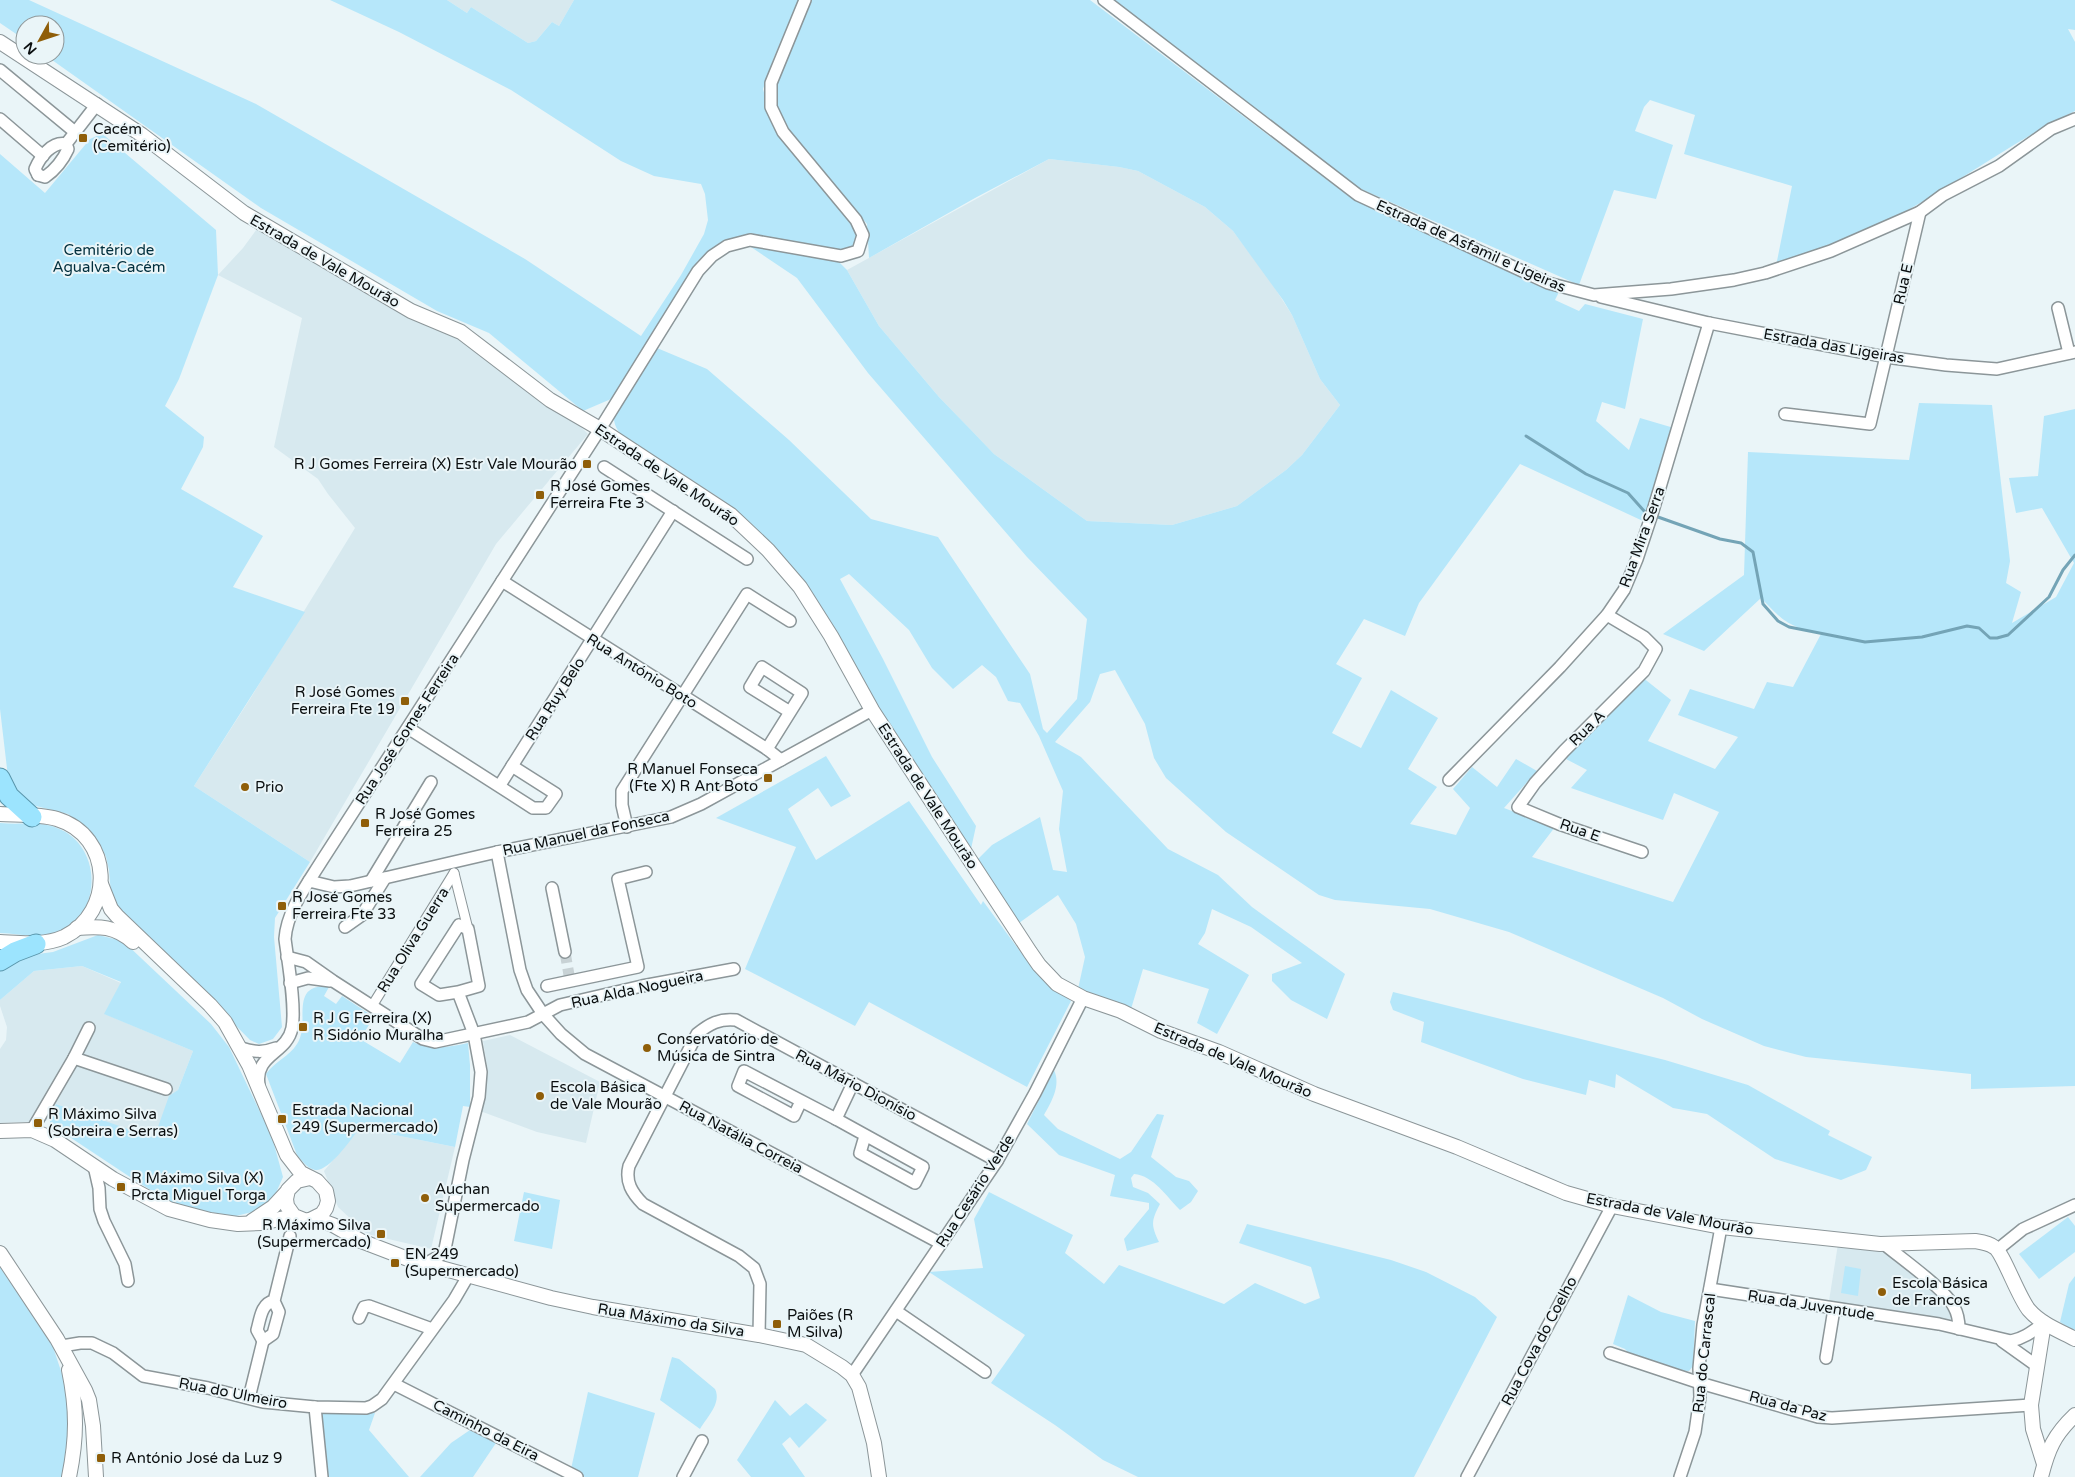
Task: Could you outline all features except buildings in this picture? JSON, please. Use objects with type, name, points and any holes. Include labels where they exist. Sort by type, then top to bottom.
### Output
[{"type":"highway","points":[[0,778],[10,796],[32,817]]},
{"type":"highway","points":[[0,961],[36,944]]},
{"type":"street","name":"Rua José Gomes Ferreira","points":[[259,1088],[258,1077],[261,1065],[287,1040],[292,1027],[286,939],[288,921],[309,882],[600,429],[698,271],[712,256],[727,246],[750,240],[841,256],[858,251],[863,235],[856,220],[783,132],[771,107],[771,83],[805,0]]},
{"type":"street","name":"Estrada de Asfamil e Ligeiras","points":[[1104,0],[1358,195],[1548,283],[1594,295],[1671,289],[1734,280],[1765,273],[1831,251],[1920,212],[1943,195],[1999,166],[2051,129],[2075,118]]},
{"type":"street","name":"Estrada de Vale Mourão","points":[[0,42],[142,135],[244,213],[411,311],[461,332],[550,400],[600,429],[731,515],[768,550],[794,579],[872,710],[1039,965],[1058,984],[1083,998],[1121,1011],[1161,1031],[1218,1052],[1305,1090],[1457,1147],[1546,1186],[1612,1206],[1721,1227],[1884,1244],[1976,1241],[1993,1246],[1997,1250]]},
{"type":"street","points":[[0,70],[75,132]]},
{"type":"street","points":[[66,144],[97,104]]},
{"type":"street","points":[[0,119],[43,156]]},
{"type":"street","points":[[66,144],[68,149],[65,155],[51,172],[45,177],[35,178],[36,169],[43,156],[54,145],[66,144]]},
{"type":"street","name":"Rua E","points":[[1785,414],[1870,424],[1920,212]]},
{"type":"street","name":"Estrada das Ligeiras","points":[[1594,295],[1709,323],[1886,357],[1946,365],[1997,369],[2072,352]]},
{"type":"street","points":[[2058,308],[2072,352]]},
{"type":"street","name":"Rua Mira Serra","points":[[1448,780],[1560,667],[1607,615],[1624,590],[1637,559],[1709,323]]},
{"type":"street","points":[[604,467],[747,559]]},
{"type":"street","name":"Rua Ruy Belo","points":[[500,785],[673,511]]},
{"type":"street","name":"Rua António Boto","points":[[502,581],[767,749],[781,760]]},
{"type":"street","points":[[627,827],[622,805],[622,791],[747,594],[790,621]]},
{"type":"street","name":"Rua A","points":[[1518,807],[1535,783],[1564,751],[1644,671],[1656,649],[1644,637],[1607,615]]},
{"type":"street","name":"Rua Manuel da Fonseca","points":[[309,882],[334,887],[350,886],[497,852],[671,818],[701,804],[872,710]]},
{"type":"street","points":[[767,749],[790,712]]},
{"type":"street","points":[[408,728],[500,785],[533,808],[546,808],[556,794],[512,766]]},
{"type":"street","points":[[371,881],[431,782]]},
{"type":"street","name":"Rua E","points":[[1518,807],[1559,824],[1642,852]]},
{"type":"street","points":[[0,1131],[32,1130],[55,1140],[113,1178],[170,1208],[210,1220],[246,1224],[294,1216],[310,1220],[322,1214],[328,1201],[326,1191],[322,1185],[301,1173],[287,1155],[259,1088],[225,1022],[210,1005],[111,909],[102,884],[100,863],[86,838],[76,829],[56,819],[5,814]]},
{"type":"street","name":"Rua Natália Correia","points":[[497,852],[520,970],[527,990],[542,1014],[563,1037],[585,1054],[940,1243]]},
{"type":"street","points":[[547,986],[570,978],[595,976],[638,967],[618,879],[646,872]]},
{"type":"street","name":"Rua Oliva Guerra","points":[[372,1006],[454,874],[468,929]]},
{"type":"street","points":[[345,927],[362,914],[385,878]]},
{"type":"street","points":[[0,942],[36,944],[64,937],[87,919],[95,906],[102,884]]},
{"type":"street","points":[[552,888],[565,952]]},
{"type":"street","points":[[459,925],[468,929],[480,986],[458,992],[439,995],[421,984],[459,925]]},
{"type":"street","points":[[77,928],[107,926],[121,932],[177,983],[239,1046],[265,1052],[280,1047]]},
{"type":"street","name":"Rua Alda Nogueira","points":[[287,957],[306,962],[429,1042],[439,1042],[528,1022],[560,1005],[734,969]]},
{"type":"street","points":[[595,976],[600,996]]},
{"type":"street","points":[[290,983],[308,978],[333,981]]},
{"type":"street","points":[[425,1264],[441,1255],[445,1249],[463,1160],[479,1098],[481,1072],[474,1034],[458,992]]},
{"type":"street","name":"Rua Cesário Verde","points":[[852,1375],[997,1161],[1035,1093],[1083,998]]},
{"type":"street","name":"Rua Mário Dionísio","points":[[759,1335],[760,1284],[754,1268],[739,1256],[643,1204],[632,1190],[628,1181],[629,1166],[697,1034],[710,1024],[724,1019],[736,1020],[997,1161]]},
{"type":"street","points":[[32,1130],[74,1058],[88,1028]]},
{"type":"street","points":[[74,1058],[166,1089]]},
{"type":"street","points":[[801,1102],[794,1116],[738,1086],[744,1072],[836,1120],[923,1167],[915,1183],[860,1153],[865,1136]]},
{"type":"street","points":[[836,1120],[853,1084]]},
{"type":"street","points":[[287,1155],[286,1206],[294,1216]]},
{"type":"street","points":[[94,1166],[100,1188],[100,1209],[125,1264],[128,1281]]},
{"type":"street","points":[[100,1188],[113,1178]]},
{"type":"street","points":[[246,1224],[263,1215],[297,1181],[310,1178]]},
{"type":"street","name":"Rua Máximo da Silva","points":[[328,1201],[335,1214],[342,1221],[381,1249]]},
{"type":"street","points":[[2075,1205],[2023,1229],[1997,1250],[2019,1296],[2030,1311],[2044,1322],[2075,1339]]},
{"type":"street","name":"Rua Cova do Coelho","points":[[1467,1477],[1612,1206]]},
{"type":"street","name":"Rua Máximo da Silva","points":[[310,1220],[322,1221],[333,1225],[353,1237],[381,1249],[468,1276],[593,1307],[759,1335],[806,1345],[852,1375],[863,1396],[879,1477]]},
{"type":"street","name":"Rua do Carrascal","points":[[1680,1477],[1695,1432],[1704,1324],[1721,1227]]},
{"type":"street","points":[[249,1398],[263,1341],[273,1334],[279,1312],[274,1302],[290,1236]]},
{"type":"street","points":[[1884,1244],[1946,1295],[1954,1306],[1960,1320],[1959,1329]]},
{"type":"street","points":[[0,1253],[60,1342],[89,1400],[93,1426],[96,1477]]},
{"type":"street","name":"Rua do Ulmeiro","points":[[60,1342],[92,1343],[113,1353],[143,1376],[208,1388],[264,1402],[357,1409],[372,1406],[382,1399],[460,1292],[468,1276]]},
{"type":"street","name":"Rua da Juventude","points":[[1710,1289],[1938,1324],[2000,1340]]},
{"type":"street","points":[[263,1341],[257,1330],[264,1307],[269,1302],[274,1302]]},
{"type":"street","points":[[359,1318],[362,1309],[366,1306],[432,1329]]},
{"type":"street","points":[[1826,1358],[1834,1309]]},
{"type":"street","points":[[896,1311],[985,1372]]},
{"type":"street","points":[[2000,1340],[2020,1339],[2044,1322]]},
{"type":"street","points":[[2042,1470],[2033,1429],[2031,1405],[2044,1322]]},
{"type":"street","points":[[2000,1340],[2037,1366]]},
{"type":"street","name":"Rua da Paz","points":[[1610,1353],[1700,1383],[1818,1417],[1832,1418],[2031,1405]]},
{"type":"street","points":[[69,1477],[76,1428],[75,1396],[69,1368],[70,1362]]},
{"type":"street","name":"Caminho da Eira","points":[[394,1384],[577,1477]]},
{"type":"street","points":[[315,1407],[322,1477]]},
{"type":"street","points":[[2042,1470],[2048,1450],[2055,1438],[2075,1415]]},
{"type":"street","points":[[682,1477],[702,1441]]},
{"type":"shaded area","points":[[447,0],[574,0],[559,26],[552,22],[536,41],[528,43],[471,7],[467,13]]},
{"type":"shaded area","points":[[1049,159],[1138,171],[1205,207],[1233,231],[1269,279],[1292,315],[1320,379],[1340,405],[1302,455],[1286,470],[1237,506],[1172,525],[1087,521],[994,454],[939,397],[879,326],[847,270]]},
{"type":"shaded area","points":[[259,226],[411,316],[468,343],[580,426],[588,434],[496,544],[310,862],[194,786],[355,528],[318,479],[274,447],[302,318],[218,275],[243,248]]},
{"type":"shaded area","points":[[82,966],[121,983],[105,1014],[193,1051],[178,1090],[153,1140],[56,1104],[46,1121],[0,1123],[0,1049],[6,1040],[7,1027],[0,1006],[0,1000],[34,971]]},
{"type":"shaded area","name":"Escola Básica de Vale Mourão","points":[[510,1035],[600,1082],[586,1143],[537,1132],[480,1111],[488,1072],[483,1041]]},
{"type":"shaded area","points":[[360,1128],[455,1147],[431,1249],[367,1234],[338,1207],[324,1171]]},
{"type":"shaded area","name":"Escola Básica de Francos","points":[[1838,1244],[1880,1249],[1901,1263],[1945,1301],[1954,1323],[1829,1301]]},
{"type":"green space","points":[[0,0],[29,0],[62,15],[15,15],[15,33],[0,23]]},
{"type":"green space","points":[[330,0],[447,0],[467,13],[471,7],[528,43],[536,41],[552,22],[559,26],[574,0],[799,0],[774,57],[763,89],[769,111],[780,137],[852,222],[857,239],[852,247],[840,251],[727,242],[710,250],[697,262],[646,347],[611,399],[583,411],[489,333],[437,311],[261,208],[59,65],[65,65],[65,16],[256,104],[525,259],[641,336],[681,275],[704,234],[708,220],[705,194],[701,184],[654,176],[621,161],[511,90],[399,32]]},
{"type":"green space","points":[[810,0],[1090,0],[1347,195],[1359,202],[1519,276],[1559,292],[1555,300],[1579,311],[1585,304],[1643,319],[1625,409],[1602,402],[1596,421],[1629,450],[1640,418],[1674,428],[1643,521],[1520,464],[1419,603],[1405,636],[1364,619],[1336,664],[1362,678],[1332,733],[1361,748],[1391,690],[1438,718],[1408,769],[1437,787],[1410,824],[1456,835],[1470,808],[1453,789],[1472,767],[1497,787],[1516,759],[1537,771],[1504,808],[1555,827],[1532,857],[1673,902],[1719,812],[1674,793],[1663,820],[1571,788],[1587,770],[1566,759],[1580,739],[1642,677],[1671,700],[1648,741],[1715,769],[1738,737],[1678,715],[1690,689],[1754,709],[1767,682],[1793,687],[1821,634],[1787,622],[1775,613],[1761,598],[1704,651],[1663,634],[1744,575],[1748,452],[1909,460],[1919,403],[1992,405],[2010,561],[2006,583],[2021,592],[2012,623],[2056,597],[2074,563],[2042,508],[2016,513],[2009,478],[2038,476],[2044,416],[2075,409],[2075,1086],[1971,1089],[1971,1074],[1806,1057],[1764,1046],[1702,1019],[1663,998],[1509,932],[1430,909],[1335,900],[1319,895],[1226,832],[1166,778],[1154,758],[1145,724],[1115,670],[1100,674],[1090,702],[1055,742],[1081,757],[1168,849],[1218,875],[1252,907],[1345,974],[1327,1019],[1291,1000],[1272,981],[1272,974],[1302,963],[1251,927],[1212,909],[1205,933],[1198,944],[1249,975],[1217,1034],[1197,1023],[1209,989],[1143,969],[1131,1009],[1078,989],[1085,957],[1076,924],[1058,895],[1019,923],[978,859],[992,845],[1040,817],[1053,870],[1067,872],[1059,829],[1063,791],[1039,736],[1020,703],[1008,701],[996,677],[982,665],[953,689],[932,668],[909,630],[849,574],[840,579],[932,757],[976,826],[971,849],[872,700],[826,615],[804,582],[753,525],[721,499],[621,434],[614,420],[616,414],[632,384],[657,348],[707,369],[789,440],[871,519],[938,537],[1030,674],[1043,729],[1047,733],[1077,699],[1087,619],[1027,557],[868,373],[797,278],[748,245],[837,260],[847,270],[879,326],[939,397],[994,454],[1087,521],[1172,525],[1237,506],[1286,470],[1302,455],[1340,405],[1320,379],[1292,315],[1283,300],[1233,231],[1205,207],[1138,171],[1049,159],[869,258],[867,224],[787,131],[776,100],[774,88]]},
{"type":"green space","points":[[1111,0],[2075,0],[2075,30],[2068,29],[2075,42],[2075,111],[2027,137],[1885,222],[1845,240],[1776,266],[1792,186],[1684,154],[1695,115],[1650,100],[1644,107],[1635,131],[1673,145],[1656,199],[1614,190],[1579,285],[1354,186]]},
{"type":"green space","name":"Cemitério de Agualva-Cacém","points":[[101,134],[216,230],[218,275],[179,379],[165,406],[204,437],[203,447],[181,489],[263,536],[233,587],[305,612],[194,786],[310,862],[275,918],[274,937],[282,1027],[273,1039],[259,1044],[250,1040],[175,964],[116,909],[111,894],[106,857],[92,833],[68,814],[36,806],[25,801],[8,777],[0,709],[0,154],[45,193],[90,139]]},
{"type":"green space","points":[[826,756],[851,796],[831,807],[818,788],[788,809],[816,860],[909,801],[981,905],[983,901],[1036,973],[1071,1001],[1027,1087],[869,1002],[855,1026],[745,969],[796,847],[716,818]]},
{"type":"green space","points":[[0,823],[36,824],[57,828],[72,836],[82,848],[89,863],[92,878],[90,894],[85,909],[75,922],[61,931],[46,935],[0,933]]},
{"type":"green space","points":[[98,935],[123,941],[211,1024],[229,1047],[272,1137],[283,1177],[275,1195],[261,1209],[236,1216],[175,1205],[50,1124],[50,1116],[56,1104],[154,1138],[169,1096],[178,1090],[193,1051],[104,1014],[121,982],[82,966],[34,971],[0,1000],[0,968],[22,956],[53,952]]},
{"type":"green space","points":[[329,987],[324,996],[336,1004],[342,996],[374,1017],[360,1039],[400,1063],[413,1042],[427,1047],[447,1047],[468,1043],[470,1107],[463,1106],[455,1147],[360,1128],[339,1154],[327,1166],[321,1169],[315,1170],[310,1168],[297,1155],[266,1074],[297,1044],[301,1036],[304,999],[307,993],[314,988]]},
{"type":"green space","points":[[1393,992],[1665,1060],[1748,1085],[1830,1131],[1828,1135],[1872,1157],[1866,1170],[1841,1180],[1775,1159],[1707,1114],[1673,1108],[1616,1074],[1615,1088],[1589,1080],[1586,1095],[1523,1079],[1421,1042],[1424,1022],[1393,1010],[1390,1002]]},
{"type":"green space","points":[[1054,1070],[1057,1081],[1056,1087],[1053,1099],[1044,1115],[1058,1129],[1120,1159],[1131,1152],[1157,1114],[1164,1115],[1151,1157],[1176,1177],[1189,1181],[1198,1191],[1191,1202],[1180,1210],[1148,1178],[1134,1174],[1131,1178],[1133,1187],[1148,1193],[1160,1204],[1153,1223],[1159,1242],[1127,1251],[1124,1239],[1149,1209],[1149,1203],[1110,1196],[1115,1175],[1059,1155],[1027,1124]]},
{"type":"green space","points":[[524,1192],[560,1200],[552,1249],[514,1241]]},
{"type":"green space","points":[[989,1192],[1073,1235],[1065,1253],[1104,1284],[1119,1265],[1224,1304],[1255,1283],[1305,1304],[1320,1298],[1311,1267],[1239,1243],[1247,1224],[1391,1260],[1426,1272],[1475,1297],[1497,1317],[1414,1477],[1138,1477],[1103,1460],[1055,1425],[991,1383],[1025,1335],[929,1272],[983,1268],[974,1219]]},
{"type":"green space","points":[[2068,1217],[2075,1226],[2075,1252],[2039,1279],[2019,1254]]},
{"type":"green space","points":[[1845,1266],[1861,1269],[1858,1296],[1841,1293]]},
{"type":"green space","points":[[0,1267],[53,1347],[63,1377],[69,1405],[69,1424],[62,1477],[0,1477]]},
{"type":"green space","points":[[2075,1276],[2075,1332],[2060,1322],[2069,1284]]},
{"type":"green space","points":[[1628,1295],[1661,1312],[1695,1321],[1693,1366],[1689,1371],[1631,1356],[1625,1349],[1613,1344]]},
{"type":"green space","points":[[672,1357],[679,1359],[715,1389],[717,1394],[715,1405],[700,1429],[660,1400]]},
{"type":"green space","points":[[588,1392],[655,1413],[638,1477],[585,1477],[571,1469]]},
{"type":"green space","points":[[775,1400],[790,1416],[806,1403],[827,1420],[799,1448],[790,1437],[782,1444],[805,1477],[751,1477],[737,1460]]},
{"type":"green space","points":[[323,1412],[375,1413],[369,1430],[409,1477],[324,1477],[320,1416]]},
{"type":"green space","points":[[470,1430],[496,1443],[473,1477],[420,1477],[451,1443]]},
{"type":"waterway","points":[[1526,436],[1586,474],[1628,493],[1645,512]]},
{"type":"waterway","points":[[1658,517],[1720,539],[1741,543],[1753,552],[1763,604],[1778,621],[1789,627],[1865,642],[1922,637],[1967,626],[1979,628],[1990,638],[2008,635],[2049,597],[2063,570],[2075,555]]},
{"type":"tunnel","points":[[565,952],[569,975]]},
{"type":"place","name":"Cacém (Cemitério)","points":[[83,138]]},
{"type":"place","name":"R J Gomes Ferreira (X) Estr Vale Mourão","points":[[587,464]]},
{"type":"place","name":"R José Gomes Ferreira Fte 3","points":[[540,495]]},
{"type":"place","name":"R José Gomes Ferreira Fte 19","points":[[405,701]]},
{"type":"place","name":"R Manuel Fonseca (Fte X) R Ant Boto","points":[[768,778]]},
{"type":"place","name":"Prio","points":[[245,787]]},
{"type":"place","name":"R José Gomes Ferreira 25","points":[[365,823]]},
{"type":"place","name":"R José Gomes Ferreira Fte 33","points":[[282,906]]},
{"type":"place","name":"R J G Ferreira (X) R Sidónio Muralha","points":[[303,1027]]},
{"type":"place","name":"Conservatório de Música de Sintra","points":[[647,1048]]},
{"type":"place","name":"Escola Básica de Vale Mourão","points":[[540,1096]]},
{"type":"place","name":"Estrada Nacional 249 (Supermercado)","points":[[282,1119]]},
{"type":"place","name":"R Máximo Silva (Sobreira e Serras)","points":[[38,1123]]},
{"type":"place","name":"R Máximo Silva (X) Prcta Miguel Torga","points":[[121,1187]]},
{"type":"place","name":"Auchan Supermercado","points":[[425,1198]]},
{"type":"place","name":"R Máximo Silva (Supermercado)","points":[[381,1234]]},
{"type":"place","name":"EN 249 (Supermercado)","points":[[395,1263]]},
{"type":"place","name":"Escola Básica de Francos","points":[[1882,1292]]},
{"type":"place","name":"Paiões (R M Silva)","points":[[777,1324]]},
{"type":"place","name":"R António José da Luz 9","points":[[101,1458]]}]
